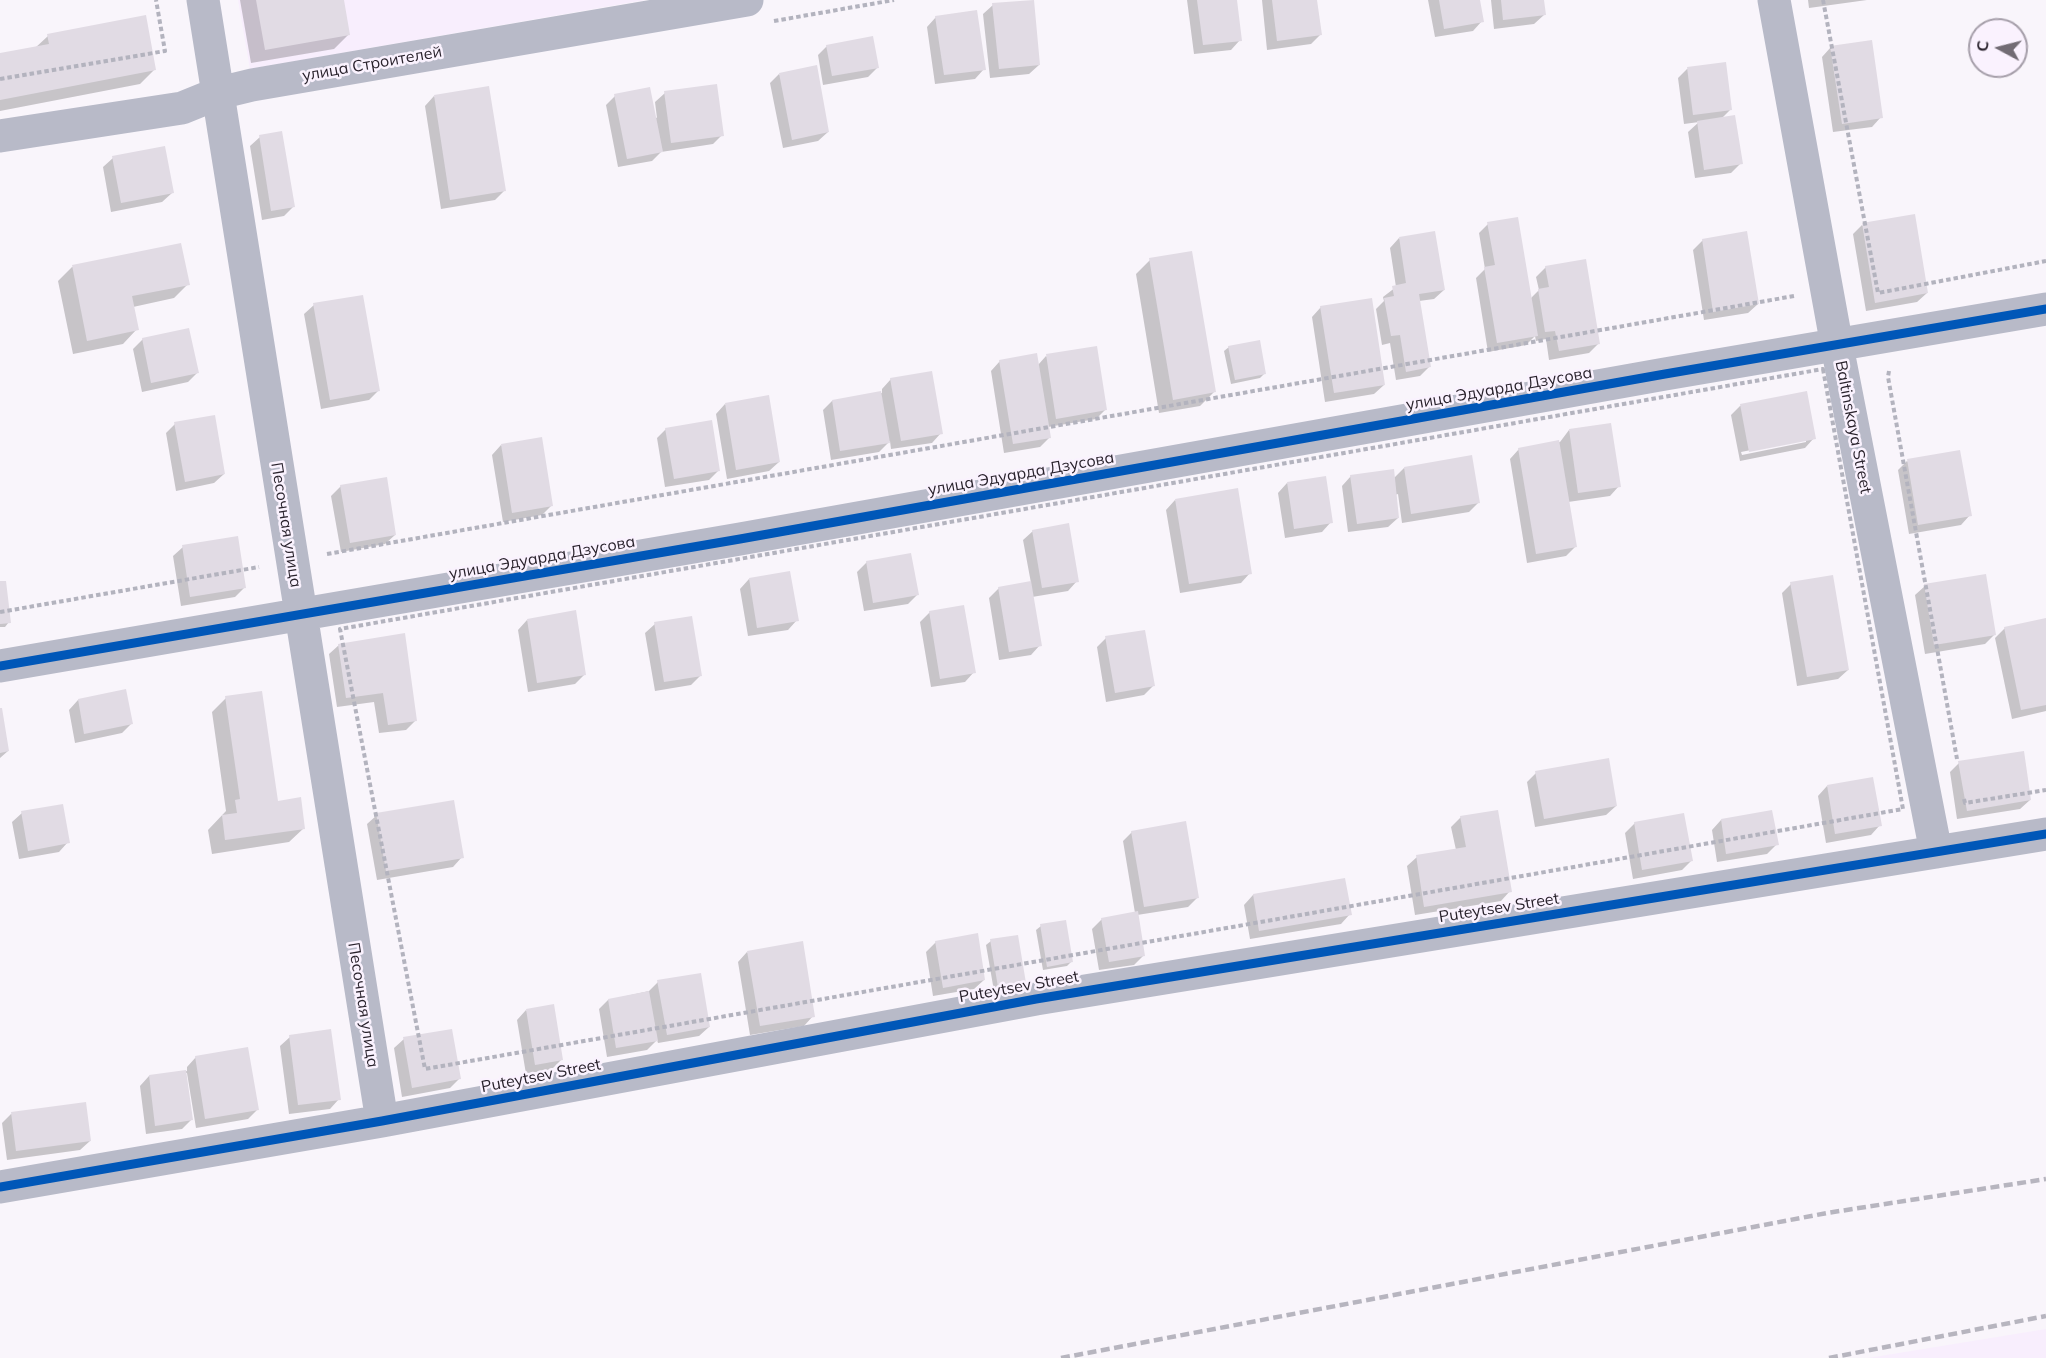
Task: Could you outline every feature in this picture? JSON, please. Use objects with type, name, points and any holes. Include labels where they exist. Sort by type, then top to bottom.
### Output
[{"type":"street","name":"Песочная улица","points":[[203,0],[382,1121]]},
{"type":"street","name":"Baltinskaya Street","points":[[1774,0],[1830,357],[1936,852]]},
{"type":"street","name":"улица Строителей","points":[[0,136],[182,108],[219,93],[263,83],[756,11]]},
{"type":"street","name":"улица Эдуарда Дзусова","points":[[0,666],[740,539],[1665,374],[1830,357],[2046,309]]},
{"type":"street","name":"Puteytsev Street","points":[[0,1187],[382,1121],[1036,999],[2046,834]]},
{"type":"path","points":[[0,79],[165,51],[156,0]]},
{"type":"path","points":[[756,11],[894,0]]},
{"type":"path","points":[[1823,0],[1878,293],[2046,261]]},
{"type":"path","points":[[324,555],[1801,294]]},
{"type":"path","points":[[1830,357],[1903,809],[425,1069],[340,629],[1830,357]]},
{"type":"path","points":[[1889,367],[1888,377],[1959,769]]},
{"type":"path","points":[[0,612],[264,566]]},
{"type":"path","points":[[1963,792],[1965,803],[2046,790]]},
{"type":"shaded area","points":[[238,0],[645,0],[250,69]]},
{"type":"shaded area","points":[[2046,1329],[2046,1358],[1868,1358]]},
{"type":"building","points":[[256,0],[344,0],[350,35],[265,50]]},
{"type":"building","points":[[1034,0],[1040,65],[999,69],[992,3]]},
{"type":"building","points":[[1197,0],[1237,0],[1242,41],[1203,45]]},
{"type":"building","points":[[1272,0],[1317,0],[1322,35],[1277,41]]},
{"type":"building","points":[[1439,0],[1480,0],[1484,22],[1444,29]]},
{"type":"building","points":[[1501,0],[1544,0],[1546,15],[1503,20]]},
{"type":"building","points":[[977,10],[986,70],[944,75],[935,16]]},
{"type":"building","points":[[146,15],[156,70],[0,100],[0,53],[49,44],[47,34]]},
{"type":"building","points":[[873,36],[879,68],[832,76],[826,45]]},
{"type":"building","points":[[1872,40],[1883,118],[1842,124],[1830,46]]},
{"type":"building","points":[[1726,62],[1732,110],[1693,115],[1687,67]]},
{"type":"building","points":[[817,65],[829,132],[792,140],[779,73]]},
{"type":"building","points":[[717,84],[724,136],[671,143],[664,91]]},
{"type":"building","points":[[489,86],[506,191],[450,200],[434,95]]},
{"type":"building","points":[[650,87],[663,152],[627,159],[614,94]]},
{"type":"building","points":[[1735,115],[1743,164],[1704,170],[1697,121]]},
{"type":"building","points":[[282,131],[295,207],[271,211],[259,135]]},
{"type":"building","points":[[165,146],[174,193],[121,203],[112,156]]},
{"type":"building","points":[[1915,214],[1928,293],[1875,303],[1862,223]]},
{"type":"building","points":[[1518,217],[1538,336],[1497,343],[1484,267],[1495,265],[1487,222]]},
{"type":"building","points":[[1435,231],[1445,290],[1419,294],[1431,367],[1406,372],[1400,335],[1391,336],[1384,298],[1394,296],[1392,286],[1406,283],[1399,237]]},
{"type":"building","points":[[1747,231],[1759,304],[1713,312],[1702,239]]},
{"type":"building","points":[[181,243],[190,285],[132,296],[139,330],[87,341],[72,265]]},
{"type":"building","points":[[1192,251],[1216,392],[1173,400],[1149,258]]},
{"type":"building","points":[[1586,259],[1600,344],[1559,351],[1555,331],[1545,332],[1538,289],[1549,287],[1545,266]]},
{"type":"building","points":[[363,295],[380,391],[330,400],[313,303]]},
{"type":"building","points":[[1372,298],[1385,385],[1334,393],[1320,306]]},
{"type":"building","points":[[189,328],[199,373],[151,383],[142,338]]},
{"type":"building","points":[[1260,340],[1266,374],[1235,380],[1228,346]]},
{"type":"building","points":[[1097,346],[1107,410],[1056,419],[1046,354]]},
{"type":"building","points":[[1037,353],[1051,438],[1013,444],[999,360]]},
{"type":"building","points":[[932,371],[943,434],[901,441],[890,378]]},
{"type":"building","points":[[881,391],[890,443],[840,451],[832,400]]},
{"type":"building","points":[[1807,391],[1816,439],[1749,452],[1740,404]]},
{"type":"building","points":[[769,395],[780,462],[736,470],[725,403]]},
{"type":"building","points":[[215,415],[225,474],[185,482],[174,422]]},
{"type":"building","points":[[712,420],[720,471],[674,479],[665,428]]},
{"type":"building","points":[[1611,423],[1621,487],[1578,493],[1569,429]]},
{"type":"building","points":[[542,437],[553,506],[512,513],[501,444]]},
{"type":"building","points":[[1559,440],[1577,547],[1536,554],[1518,448]]},
{"type":"building","points":[[1960,450],[1972,516],[1918,525],[1907,459]]},
{"type":"building","points":[[1472,455],[1480,503],[1411,514],[1404,467]]},
{"type":"building","points":[[1394,469],[1399,518],[1357,524],[1350,475]]},
{"type":"building","points":[[1326,476],[1333,523],[1294,529],[1287,482]]},
{"type":"building","points":[[387,477],[396,535],[350,543],[340,485]]},
{"type":"building","points":[[1238,488],[1252,574],[1189,584],[1175,499]]},
{"type":"building","points":[[1069,523],[1079,582],[1042,588],[1032,530]]},
{"type":"building","points":[[238,536],[246,588],[190,597],[182,545]]},
{"type":"building","points":[[911,553],[919,595],[873,603],[866,561]]},
{"type":"building","points":[[790,571],[799,621],[757,628],[749,578]]},
{"type":"building","points":[[1986,574],[1996,635],[1934,645],[1924,584]]},
{"type":"building","points":[[1833,575],[1849,670],[1807,677],[1790,582]]},
{"type":"building","points":[[0,581],[6,581],[11,623],[0,624]]},
{"type":"building","points":[[1031,581],[1042,646],[1009,652],[998,587]]},
{"type":"building","points":[[964,605],[976,673],[940,679],[929,611]]},
{"type":"building","points":[[576,610],[586,675],[537,683],[527,619]]},
{"type":"building","points":[[692,616],[702,676],[664,682],[654,622]]},
{"type":"building","points":[[2046,618],[2046,705],[2021,710],[2004,627]]},
{"type":"building","points":[[1145,630],[1155,686],[1115,693],[1105,636]]},
{"type":"building","points":[[405,633],[417,721],[388,725],[383,693],[346,698],[338,644]]},
{"type":"building","points":[[126,689],[133,724],[84,734],[78,699]]},
{"type":"building","points":[[262,691],[278,801],[301,797],[305,829],[225,840],[222,815],[237,813],[235,800],[240,799],[225,696]]},
{"type":"building","points":[[0,708],[2,708],[9,751],[0,753]]},
{"type":"building","points":[[2024,751],[2031,800],[1967,811],[1958,761]]},
{"type":"building","points":[[1609,758],[1617,806],[1544,819],[1535,771]]},
{"type":"building","points":[[1873,777],[1882,826],[1835,834],[1827,785]]},
{"type":"building","points":[[454,800],[464,858],[386,871],[376,813]]},
{"type":"building","points":[[63,804],[70,843],[28,851],[21,811]]},
{"type":"building","points":[[1498,810],[1512,892],[1424,907],[1416,855],[1466,847],[1460,816]]},
{"type":"building","points":[[1772,810],[1779,845],[1726,854],[1721,819]]},
{"type":"building","points":[[1684,813],[1693,861],[1642,870],[1634,822]]},
{"type":"building","points":[[1186,821],[1199,898],[1144,907],[1131,831]]},
{"type":"building","points":[[1345,878],[1352,915],[1259,931],[1253,894]]},
{"type":"building","points":[[1138,911],[1145,956],[1109,962],[1101,918]]},
{"type":"building","points":[[1066,920],[1073,962],[1047,967],[1040,924]]},
{"type":"building","points":[[978,933],[985,980],[943,988],[935,941]]},
{"type":"building","points":[[1018,935],[1026,983],[998,987],[990,939]]},
{"type":"building","points":[[803,941],[815,1017],[760,1026],[747,951]]},
{"type":"building","points":[[701,973],[710,1027],[667,1035],[657,980]]},
{"type":"building","points":[[649,991],[658,1041],[616,1048],[608,999]]},
{"type":"building","points":[[554,1004],[563,1060],[535,1065],[526,1009]]},
{"type":"building","points":[[331,1029],[341,1100],[298,1105],[289,1035]]},
{"type":"building","points":[[452,1029],[461,1079],[412,1088],[403,1037]]},
{"type":"building","points":[[248,1047],[259,1110],[205,1119],[195,1056]]},
{"type":"building","points":[[186,1070],[193,1120],[155,1126],[149,1075]]},
{"type":"building","points":[[86,1102],[91,1141],[16,1151],[11,1112]]},
{"type":"railway","points":[[1061,1358],[1827,1213],[2046,1179]]},
{"type":"railway","points":[[1829,1358],[2046,1316]]},
{"type":"cycle path","points":[[0,666],[740,539],[1665,374],[2046,309]]},
{"type":"cycle path","points":[[0,1187],[382,1121],[1036,999],[2046,834]]}]
